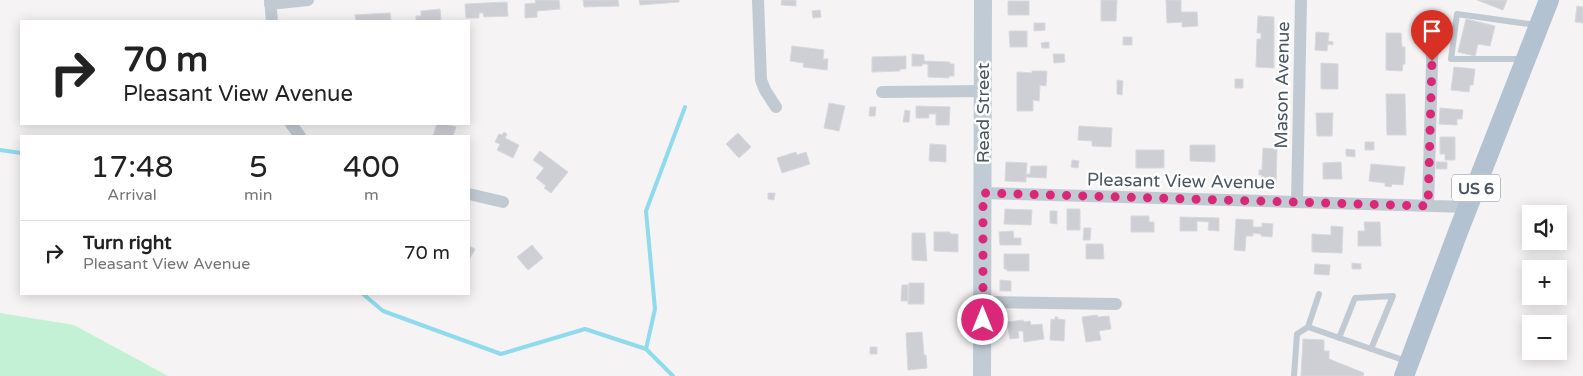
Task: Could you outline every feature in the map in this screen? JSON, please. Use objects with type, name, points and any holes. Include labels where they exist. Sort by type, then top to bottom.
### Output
[{"type":"main road","name":"Read Street","points":[[982,376],[983,0]]},
{"type":"main road","name":"US 6","points":[[1407,369],[1549,0]]},
{"type":"street","points":[[272,20],[270,2],[308,0]]},
{"type":"street","points":[[758,0],[761,80],[776,107]]},
{"type":"street","name":"Mason Avenue","points":[[1297,202],[1301,0]]},
{"type":"street","points":[[1428,206],[1433,26]]},
{"type":"street","points":[[882,92],[983,91]]},
{"type":"street","name":"Pleasant View Avenue","points":[[983,193],[1468,207]]},
{"type":"street","points":[[470,194],[503,202]]},
{"type":"street","points":[[983,302],[1116,304]]},
{"type":"lane","points":[[1526,59],[1451,59],[1458,14],[1540,25]]},
{"type":"lane","points":[[1294,376],[1297,334],[1308,327],[1319,294]]},
{"type":"lane","points":[[1339,338],[1355,298],[1393,296],[1370,349]]},
{"type":"lane","points":[[1308,327],[1370,349],[1407,369]]},
{"type":"green space","points":[[0,313],[74,325],[168,376],[0,376]]},
{"type":"building","points":[[535,0],[559,0],[560,9],[537,11],[537,17],[525,18],[525,4],[536,3]]},
{"type":"building","points":[[583,0],[618,0],[619,6],[584,7]]},
{"type":"building","points":[[639,0],[679,0],[679,2],[640,5]]},
{"type":"building","points":[[782,0],[796,0],[796,6],[781,5]]},
{"type":"building","points":[[1101,0],[1117,0],[1116,21],[1101,21]]},
{"type":"building","points":[[1166,0],[1181,0],[1181,12],[1197,12],[1198,26],[1182,27],[1182,22],[1167,23]]},
{"type":"building","points":[[1477,0],[1507,0],[1503,10]]},
{"type":"building","points":[[1008,1],[1029,1],[1029,15],[1008,15]]},
{"type":"building","points":[[507,2],[508,16],[484,17],[483,13],[479,13],[479,18],[466,18],[465,4]]},
{"type":"building","points":[[1577,6],[1583,7],[1583,23],[1575,22]]},
{"type":"building","points":[[440,9],[441,20],[416,20],[416,16],[421,16],[421,11]]},
{"type":"building","points":[[820,10],[821,17],[813,18],[812,11]]},
{"type":"building","points":[[390,13],[391,20],[356,20],[355,15]]},
{"type":"building","points":[[1258,16],[1274,17],[1274,68],[1256,67],[1257,39],[1261,39],[1261,33],[1257,33]]},
{"type":"building","points":[[1466,19],[1495,26],[1490,46],[1478,44],[1475,56],[1458,52]]},
{"type":"building","points":[[1034,23],[1045,23],[1045,30],[1034,31]]},
{"type":"building","points":[[1009,31],[1027,31],[1027,47],[1010,47]]},
{"type":"building","points":[[1316,32],[1329,33],[1328,41],[1333,42],[1333,45],[1328,44],[1327,51],[1315,50]]},
{"type":"building","points":[[1386,33],[1401,33],[1402,47],[1405,47],[1405,64],[1403,64],[1402,71],[1386,70]]},
{"type":"building","points":[[1123,37],[1132,37],[1132,45],[1123,45]]},
{"type":"building","points":[[1049,42],[1049,48],[1042,48],[1041,43]]},
{"type":"building","points":[[792,46],[824,50],[823,59],[828,59],[827,70],[803,67],[804,63],[790,61]]},
{"type":"building","points":[[912,54],[924,55],[924,61],[950,62],[950,64],[954,64],[954,76],[949,76],[949,78],[928,77],[928,64],[912,66]]},
{"type":"building","points":[[1053,54],[1064,54],[1065,62],[1054,63]]},
{"type":"building","points":[[906,56],[906,69],[872,72],[872,57]]},
{"type":"building","points":[[1321,63],[1338,64],[1338,89],[1321,89]]},
{"type":"building","points":[[1454,67],[1475,69],[1473,85],[1470,85],[1469,92],[1451,90]]},
{"type":"building","points":[[1032,71],[1047,71],[1046,86],[1040,85],[1039,101],[1033,100],[1033,111],[1017,111],[1017,72],[1032,73]]},
{"type":"building","points":[[1235,79],[1243,79],[1243,88],[1235,88]]},
{"type":"building","points":[[1117,80],[1123,81],[1122,95],[1117,94]]},
{"type":"building","points":[[1386,94],[1405,94],[1406,135],[1387,135]]},
{"type":"building","points":[[829,103],[845,106],[839,131],[824,128]]},
{"type":"building","points":[[916,106],[950,107],[949,125],[936,125],[936,114],[929,114],[929,118],[916,118]]},
{"type":"building","points":[[870,107],[876,107],[875,116],[869,116]]},
{"type":"building","points":[[1440,108],[1463,110],[1462,119],[1457,119],[1457,125],[1439,124]]},
{"type":"building","points":[[905,110],[910,111],[909,122],[903,122]]},
{"type":"building","points":[[1316,113],[1333,113],[1332,136],[1317,136]]},
{"type":"building","points":[[437,125],[456,127],[453,135],[433,135]]},
{"type":"building","points":[[1079,126],[1112,128],[1111,147],[1092,146],[1092,141],[1078,140]]},
{"type":"building","points":[[504,132],[507,134],[505,138],[519,145],[513,158],[497,150],[500,144],[495,142],[499,134],[502,135]]},
{"type":"building","points":[[738,133],[751,147],[739,158],[726,144]]},
{"type":"building","points":[[1440,137],[1455,137],[1455,160],[1445,160],[1445,154],[1440,154]]},
{"type":"building","points":[[1365,142],[1374,142],[1374,150],[1365,150]]},
{"type":"building","points":[[930,144],[946,145],[946,162],[929,161]]},
{"type":"building","points":[[1190,145],[1215,145],[1215,162],[1190,161]]},
{"type":"building","points":[[1263,148],[1277,149],[1276,187],[1261,186],[1262,175],[1259,175],[1259,170],[1262,170]]},
{"type":"building","points":[[1346,149],[1355,150],[1355,157],[1346,156]]},
{"type":"building","points":[[1136,150],[1164,150],[1164,168],[1136,168]]},
{"type":"building","points":[[540,151],[568,172],[551,193],[536,178],[544,168],[533,160]]},
{"type":"building","points":[[796,152],[797,155],[806,152],[810,164],[782,173],[777,158]]},
{"type":"building","points":[[1072,160],[1079,161],[1078,168],[1071,167]]},
{"type":"building","points":[[1006,162],[1027,163],[1026,174],[1030,174],[1031,166],[1047,166],[1046,178],[1026,177],[1026,182],[1005,181]]},
{"type":"building","points":[[1341,162],[1342,179],[1323,179],[1323,163]]},
{"type":"building","points":[[1436,162],[1447,162],[1447,169],[1436,169]]},
{"type":"building","points":[[1371,164],[1405,167],[1403,185],[1392,184],[1391,187],[1385,186],[1385,183],[1369,181]]},
{"type":"building","points":[[768,193],[775,193],[774,200],[768,199]]},
{"type":"building","points":[[1005,209],[1032,210],[1031,225],[1004,224]]},
{"type":"building","points":[[1067,209],[1080,209],[1080,230],[1067,230]]},
{"type":"building","points":[[1050,211],[1057,211],[1057,224],[1050,223]]},
{"type":"building","points":[[1131,216],[1149,216],[1149,222],[1154,222],[1154,232],[1131,232]]},
{"type":"building","points":[[1180,217],[1219,218],[1219,231],[1208,230],[1209,222],[1197,221],[1197,231],[1180,231]]},
{"type":"building","points":[[1236,219],[1253,220],[1253,227],[1262,227],[1262,223],[1273,224],[1272,237],[1253,233],[1253,236],[1246,236],[1245,251],[1234,250]]},
{"type":"building","points":[[1364,222],[1380,222],[1381,246],[1358,246],[1358,231],[1365,231]]},
{"type":"building","points":[[1331,226],[1343,227],[1342,253],[1312,252],[1312,234],[1331,235]]},
{"type":"building","points":[[1084,228],[1091,228],[1090,240],[1083,240]]},
{"type":"building","points":[[1013,231],[1014,238],[1021,238],[1021,245],[1000,245],[999,232]]},
{"type":"building","points":[[934,232],[958,234],[958,252],[934,251]]},
{"type":"building","points":[[912,233],[925,233],[927,261],[912,260]]},
{"type":"building","points":[[1086,244],[1103,244],[1104,259],[1086,259]]},
{"type":"building","points":[[532,245],[543,258],[528,270],[517,257]]},
{"type":"building","points":[[470,246],[475,249],[470,258]]},
{"type":"building","points":[[1004,254],[1029,254],[1029,271],[1007,271],[1007,269],[1004,269]]},
{"type":"building","points":[[1352,263],[1361,264],[1361,269],[1352,269]]},
{"type":"building","points":[[1315,264],[1330,265],[1329,275],[1314,274]]},
{"type":"building","points":[[1000,280],[1011,281],[1011,291],[1000,291]]},
{"type":"building","points":[[909,283],[924,283],[924,304],[908,304]]},
{"type":"building","points":[[902,285],[908,285],[908,301],[901,301]]},
{"type":"building","points":[[1097,315],[1098,317],[1109,316],[1111,329],[1099,331],[1101,340],[1086,342],[1082,317]]},
{"type":"building","points":[[1055,317],[1065,320],[1064,341],[1050,340],[1051,319],[1055,320]]},
{"type":"building","points":[[1023,320],[1024,322],[1030,321],[1031,325],[1042,324],[1044,339],[1024,342],[1023,331],[1018,331],[1019,338],[1010,339],[1007,322]]},
{"type":"building","points":[[922,332],[927,368],[908,370],[906,333]]},
{"type":"building","points":[[1303,339],[1324,340],[1324,351],[1329,351],[1329,359],[1364,373],[1363,376],[1301,376]]},
{"type":"building","points":[[870,347],[877,347],[877,354],[870,354]]},
{"type":"waterway","points":[[646,349],[655,309],[646,211],[685,107]]},
{"type":"waterway","points":[[0,150],[20,153]]},
{"type":"waterway","points":[[364,295],[383,311],[501,354],[585,329],[646,349],[673,376]]},
{"type":"route","points":[[983,320],[983,193],[1428,206],[1432,61]]}]
